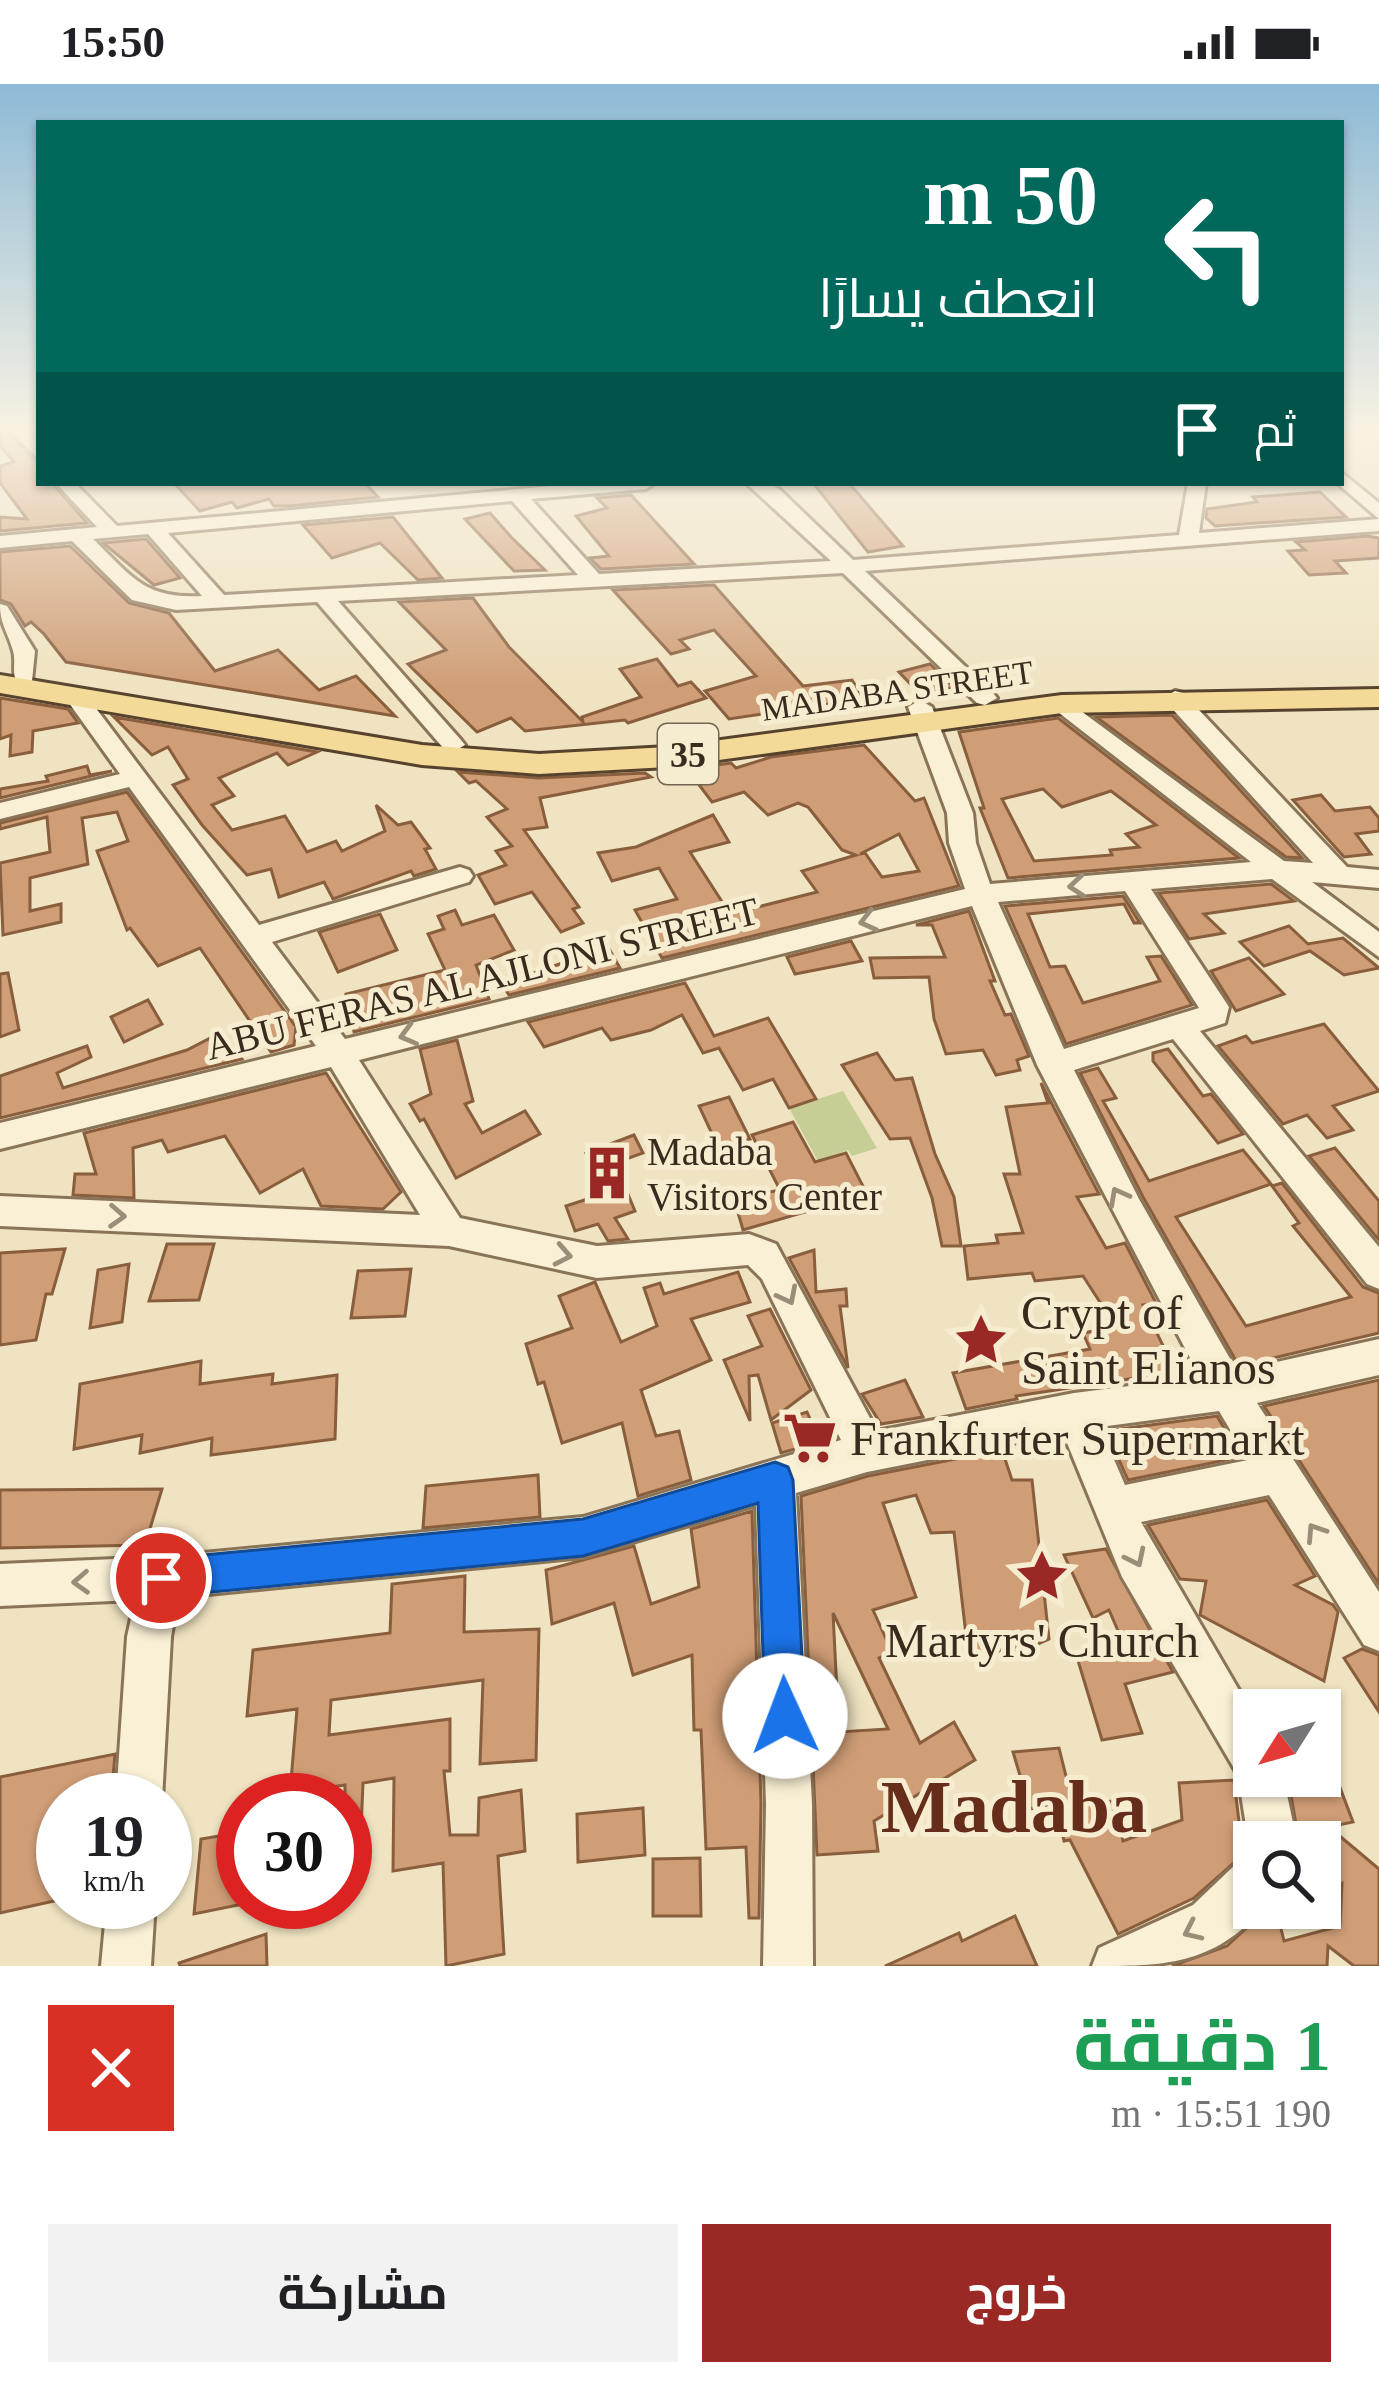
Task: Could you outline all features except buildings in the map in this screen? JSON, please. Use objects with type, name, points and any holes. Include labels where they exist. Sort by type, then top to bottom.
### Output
[{"type":"main road","name":"MADABA STREET","points":[[8,678],[75,696],[401,752],[490,762],[624,761],[915,715],[985,698],[1107,687],[1379,694]]},
{"type":"main road","name":"MADABA STREET","points":[[8,678],[453,745],[521,751],[623,746],[1062,704],[1379,694]]},
{"type":"street","points":[[95,515],[110,530]]},
{"type":"street","points":[[0,542],[298,515]]},
{"type":"street","points":[[535,515],[594,581]]},
{"type":"street","points":[[796,515],[985,698]]},
{"type":"street","points":[[1188,538],[1192,515]]},
{"type":"street","points":[[76,534],[140,596],[176,604],[851,566],[1379,524]]},
{"type":"street","points":[[152,527],[218,601]]},
{"type":"street","points":[[324,598],[453,745]]},
{"type":"street","points":[[0,610],[24,651],[8,678]]},
{"type":"street","points":[[75,696],[339,1054],[448,1231]]},
{"type":"street","points":[[1175,698],[1340,875]]},
{"type":"street","points":[[1062,704],[1379,947]]},
{"type":"street","points":[[915,715],[944,814],[958,828],[1052,1065],[1226,1392],[1379,1630]]},
{"type":"street","points":[[0,811],[134,778]]},
{"type":"street","name":"ABU FERAS AL AJLONI STREET","points":[[0,1136],[982,894],[1277,869],[1378,878]]},
{"type":"street","points":[[254,937],[460,877]]},
{"type":"street","points":[[1052,1065],[1209,1019],[1214,1006],[1132,881]]},
{"type":"street","points":[[1180,1028],[1379,1273]]},
{"type":"street","points":[[0,1210],[448,1231],[597,1262],[637,1262],[732,1249],[764,1255],[866,1452]]},
{"type":"street","points":[[0,1585],[161,1578],[583,1537],[866,1452],[1074,1412],[1226,1392],[1379,1357]]},
{"type":"street","points":[[1074,1412],[1154,1594],[1233,1725]]},
{"type":"street","points":[[1113,1508],[1276,1474]]},
{"type":"street","points":[[775,1480],[789,1804],[788,1966]]},
{"type":"street","points":[[141,1773],[149,1637],[161,1578]]},
{"type":"street","points":[[1118,1966],[1211,1922],[1233,1906]]},
{"type":"street","points":[[126,1966],[129,1929]]},
{"type":"green space","points":[[843,1091],[877,1148],[852,1156],[848,1150],[818,1161],[789,1108]]},
{"type":"place","name":"Madaba Visitors Center","points":[[607,1173]]},
{"type":"place","name":"Crypt of Saint Elianos","points":[[981,1340]]},
{"type":"place","name":"Frankfurter Supermarkt","points":[[810,1438]]},
{"type":"place","name":"Martyrs' Church","points":[[1042,1576]]},
{"type":"district","name":"Madaba","points":[[1014,1806]]},
{"type":"route","points":[[161,1578],[583,1537],[775,1480],[785,1716]]}]
